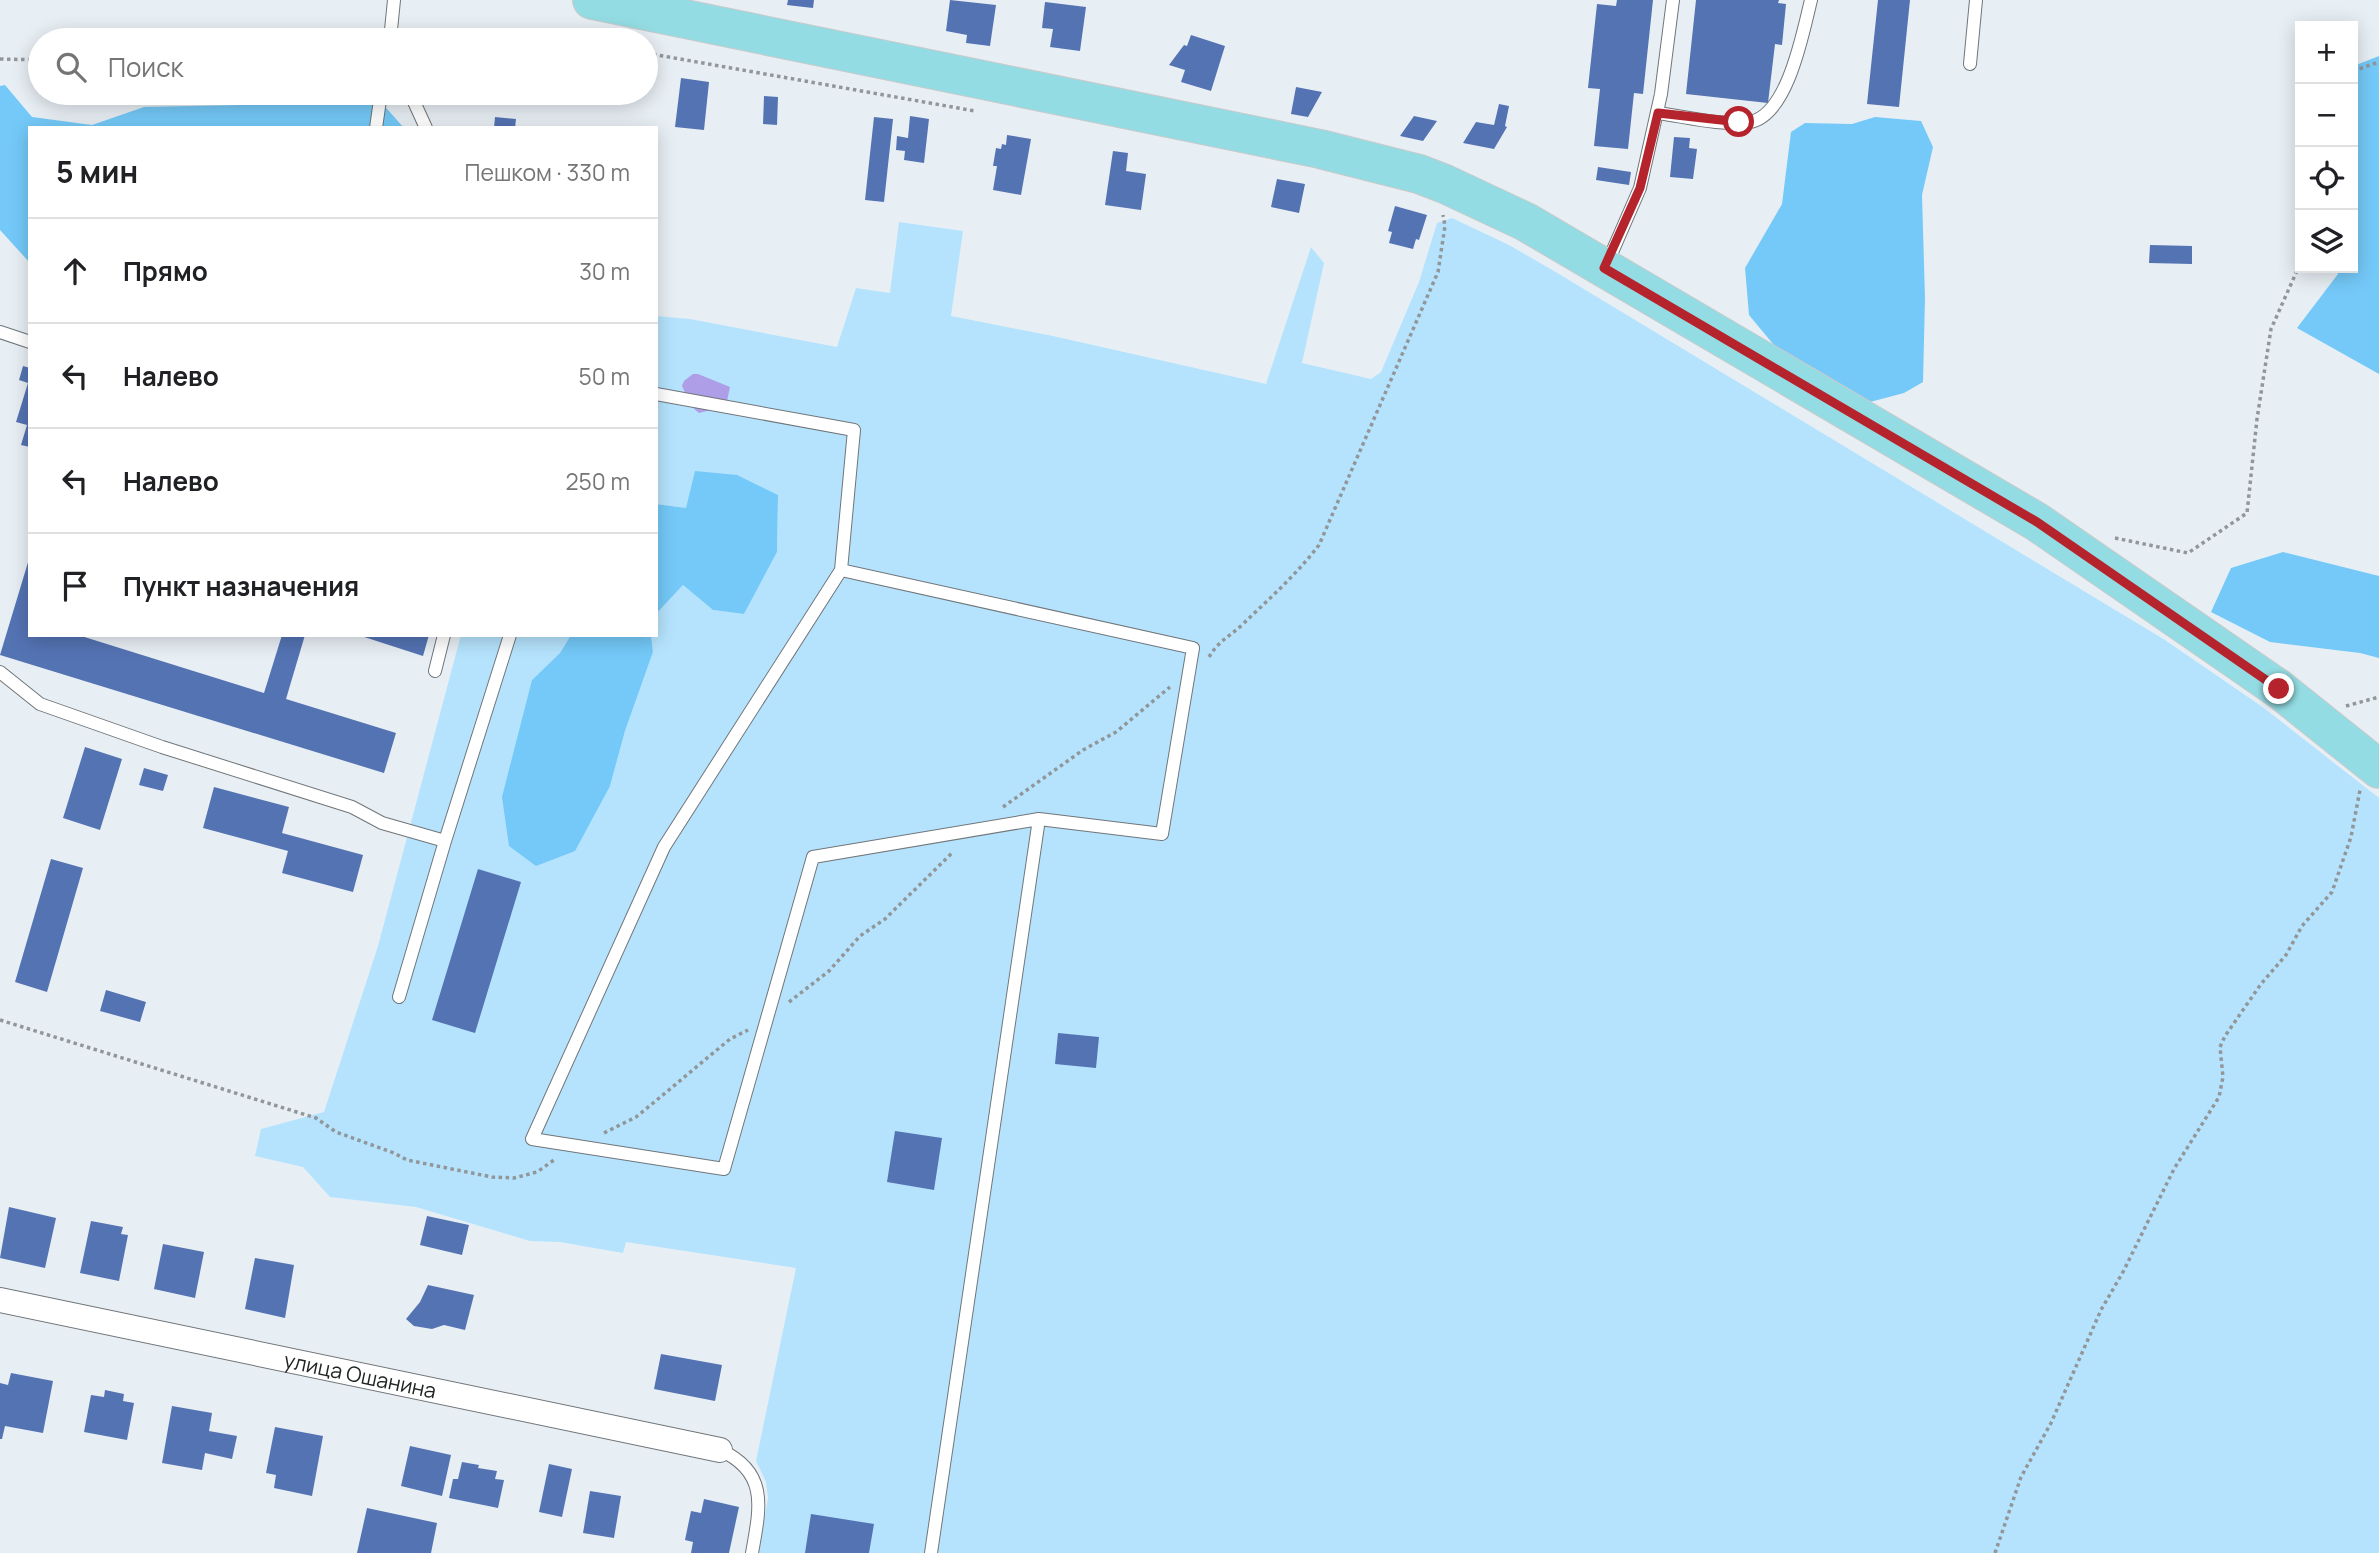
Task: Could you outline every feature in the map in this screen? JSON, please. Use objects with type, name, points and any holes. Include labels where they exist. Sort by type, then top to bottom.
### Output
[{"type":"main road","points":[[592,0],[1307,146],[1395,167],[1445,184],[1526,222],[2037,522],[2268,681],[2375,766]]},
{"type":"street","name":"улица Ошанина","points":[[0,1300],[720,1450]]},
{"type":"lane","points":[[391,28],[394,0]]},
{"type":"lane","points":[[1604,268],[1640,188],[1658,113],[1673,0]]},
{"type":"lane","points":[[1658,113],[1739,122],[1753,121],[1765,116],[1779,100],[1795,60],[1811,0]]},
{"type":"lane","points":[[1970,64],[1976,0]]},
{"type":"lane","points":[[376,126],[379,105]]},
{"type":"lane","points":[[415,105],[425,126]]},
{"type":"lane","points":[[0,332],[28,341]]},
{"type":"lane","points":[[658,394],[854,430],[841,570],[664,847],[533,1139],[724,1169],[813,857],[1039,819],[1162,834],[1194,648],[841,570]]},
{"type":"lane","points":[[435,671],[444,637]]},
{"type":"lane","points":[[399,998],[509,637]]},
{"type":"lane","points":[[0,672],[40,704],[162,747],[352,807],[382,823],[445,841]]},
{"type":"lane","points":[[931,1553],[1039,819]]},
{"type":"lane","points":[[720,1450],[743,1463],[757,1485],[759,1511],[751,1553]]},
{"type":"path","points":[[658,55],[988,114]]},
{"type":"path","points":[[0,59],[28,60]]},
{"type":"path","points":[[2358,69],[2379,62]]},
{"type":"path","points":[[2113,537],[2188,553],[2247,513],[2257,419],[2271,329],[2296,273]]},
{"type":"path","points":[[1995,1553],[2021,1477],[2051,1423],[2101,1310],[2135,1249],[2174,1169],[2219,1097],[2223,1077],[2220,1047],[2225,1035],[2261,984],[2286,955],[2302,926],[2332,892],[2351,837],[2361,784],[2375,766]]},
{"type":"shaded area","points":[[2379,56],[2379,374],[2297,328],[2338,273],[2358,273],[2358,64]]},
{"type":"shaded area","points":[[5,85],[32,117],[92,125],[144,107],[384,105],[402,126],[28,126],[28,261],[0,230],[0,86]]},
{"type":"shaded area","points":[[1875,117],[1921,121],[1933,147],[1922,195],[1925,298],[1923,382],[1904,393],[1870,402],[1778,350],[1749,315],[1745,268],[1782,204],[1791,132],[1805,123],[1852,124]]},
{"type":"shaded area","points":[[1452,218],[1509,245],[2165,640],[2264,708],[2379,798],[2379,1553],[759,1553],[768,1498],[766,1482],[756,1461],[796,1268],[626,1242],[623,1253],[560,1242],[530,1241],[416,1207],[330,1197],[303,1167],[255,1156],[261,1129],[324,1112],[378,946],[460,637],[570,637],[560,653],[532,680],[610,786],[625,731],[653,652],[651,637],[658,637],[658,612],[683,585],[713,610],[744,614],[777,552],[778,495],[686,508],[658,504],[658,316],[690,319],[837,347],[856,288],[890,293],[899,222],[963,231],[951,316],[1266,384],[1311,247],[1324,263],[1302,363],[1371,379],[1381,372],[1419,282],[1437,223]]},
{"type":"shaded area","points":[[693,374],[730,387],[726,406],[699,413],[691,406],[682,386]]},
{"type":"shaded area","points":[[695,471],[737,475],[778,495],[777,552],[744,614],[713,610],[683,585],[658,612],[658,504],[686,508]]},
{"type":"shaded area","points":[[2283,552],[2379,576],[2379,658],[2360,653],[2270,642],[2211,612],[2231,568]]},
{"type":"shaded area","points":[[570,637],[651,637],[653,652],[625,731],[610,786],[575,851],[536,866],[509,846],[502,797],[532,680],[560,653]]},
{"type":"building","points":[[788,0],[814,0],[813,8],[787,5]]},
{"type":"building","points":[[950,0],[996,5],[990,46],[966,43],[967,35],[946,31]]},
{"type":"building","points":[[1617,0],[1653,0],[1643,94],[1634,93],[1628,149],[1594,146],[1600,89],[1588,88],[1597,4],[1616,6]]},
{"type":"building","points":[[1696,0],[1779,0],[1778,3],[1786,4],[1782,45],[1775,44],[1768,103],[1686,94]]},
{"type":"building","points":[[1878,0],[1910,0],[1899,107],[1867,104]]},
{"type":"building","points":[[1045,2],[1086,7],[1080,51],[1050,47],[1053,29],[1042,28]]},
{"type":"building","points":[[1191,35],[1225,46],[1211,91],[1181,82],[1185,70],[1169,65],[1184,45],[1187,46]]},
{"type":"building","points":[[681,78],[709,82],[704,130],[675,127]]},
{"type":"building","points":[[1296,87],[1322,92],[1308,117],[1291,114]]},
{"type":"building","points":[[764,96],[778,97],[777,125],[763,124]]},
{"type":"building","points":[[1499,104],[1509,106],[1507,127],[1494,149],[1463,143],[1476,122],[1494,125]]},
{"type":"building","points":[[910,116],[929,119],[924,163],[904,160],[905,151],[896,150],[897,136],[908,138]]},
{"type":"building","points":[[1414,116],[1437,121],[1423,141],[1400,136]]},
{"type":"building","points":[[495,117],[516,119],[515,126],[494,126]]},
{"type":"building","points":[[874,117],[893,119],[884,202],[865,200]]},
{"type":"building","points":[[1007,135],[1031,139],[1021,195],[993,190],[997,166],[993,166],[996,148],[1001,149],[1002,144],[1006,145]]},
{"type":"building","points":[[1674,137],[1690,138],[1689,148],[1697,149],[1693,179],[1670,177]]},
{"type":"building","points":[[1113,151],[1128,153],[1126,171],[1146,174],[1141,210],[1105,205]]},
{"type":"building","points":[[1598,167],[1631,172],[1629,185],[1596,180]]},
{"type":"building","points":[[1277,179],[1305,184],[1299,213],[1271,207]]},
{"type":"building","points":[[1395,206],[1427,215],[1419,240],[1416,239],[1413,249],[1389,243],[1392,232],[1388,231]]},
{"type":"building","points":[[2150,245],[2192,246],[2192,264],[2149,263]]},
{"type":"building","points":[[23,366],[28,367],[28,383],[19,380]]},
{"type":"building","points":[[28,383],[28,447],[21,445],[27,425],[16,422]]},
{"type":"building","points":[[28,562],[28,637],[84,637],[264,693],[281,637],[304,637],[286,699],[396,733],[384,773],[0,655]]},
{"type":"building","points":[[364,637],[428,637],[423,656]]},
{"type":"building","points":[[85,747],[122,759],[100,830],[63,818]]},
{"type":"building","points":[[144,768],[168,775],[163,791],[139,785]]},
{"type":"building","points":[[214,787],[289,807],[282,833],[363,855],[353,892],[282,873],[288,851],[203,828]]},
{"type":"building","points":[[51,859],[83,868],[47,992],[15,982]]},
{"type":"building","points":[[478,869],[521,882],[475,1033],[432,1020]]},
{"type":"building","points":[[106,990],[146,1002],[140,1022],[100,1011]]},
{"type":"building","points":[[1058,1033],[1099,1037],[1096,1068],[1055,1064]]},
{"type":"building","points":[[895,1131],[942,1138],[934,1190],[887,1182]]},
{"type":"building","points":[[9,1207],[56,1218],[45,1268],[0,1258]]},
{"type":"building","points":[[427,1216],[469,1225],[462,1255],[420,1245]]},
{"type":"building","points":[[91,1221],[123,1227],[121,1234],[128,1235],[119,1281],[80,1273]]},
{"type":"building","points":[[163,1244],[204,1252],[195,1298],[154,1289]]},
{"type":"building","points":[[255,1258],[294,1265],[285,1318],[245,1309]]},
{"type":"building","points":[[428,1285],[474,1295],[465,1330],[444,1325],[432,1329],[414,1326],[406,1319],[420,1302]]},
{"type":"building","points":[[661,1354],[722,1365],[715,1401],[654,1389]]},
{"type":"building","points":[[11,1373],[53,1381],[43,1433],[5,1426],[0,1439],[0,1383],[8,1385]]},
{"type":"building","points":[[105,1390],[124,1394],[123,1401],[134,1403],[127,1440],[84,1432],[91,1395],[104,1397]]},
{"type":"building","points":[[172,1406],[212,1413],[209,1431],[237,1436],[232,1459],[205,1453],[202,1470],[162,1463]]},
{"type":"building","points":[[275,1427],[323,1436],[312,1496],[274,1488],[276,1475],[266,1473]]},
{"type":"building","points":[[410,1446],[451,1455],[442,1496],[401,1486]]},
{"type":"building","points":[[462,1462],[497,1471],[495,1479],[504,1480],[498,1508],[449,1498],[453,1479],[458,1479]]},
{"type":"building","points":[[549,1464],[572,1469],[562,1517],[539,1512]]},
{"type":"building","points":[[590,1491],[621,1496],[614,1538],[583,1533]]},
{"type":"building","points":[[704,1499],[739,1507],[729,1553],[691,1553],[693,1542],[685,1540],[691,1511],[701,1513]]},
{"type":"building","points":[[367,1508],[437,1523],[431,1553],[357,1553]]},
{"type":"building","points":[[811,1514],[874,1524],[869,1553],[805,1553]]},
{"type":"route","points":[[1739,122],[1658,113],[1640,188],[1604,268],[2037,522],[2279,689]]}]
